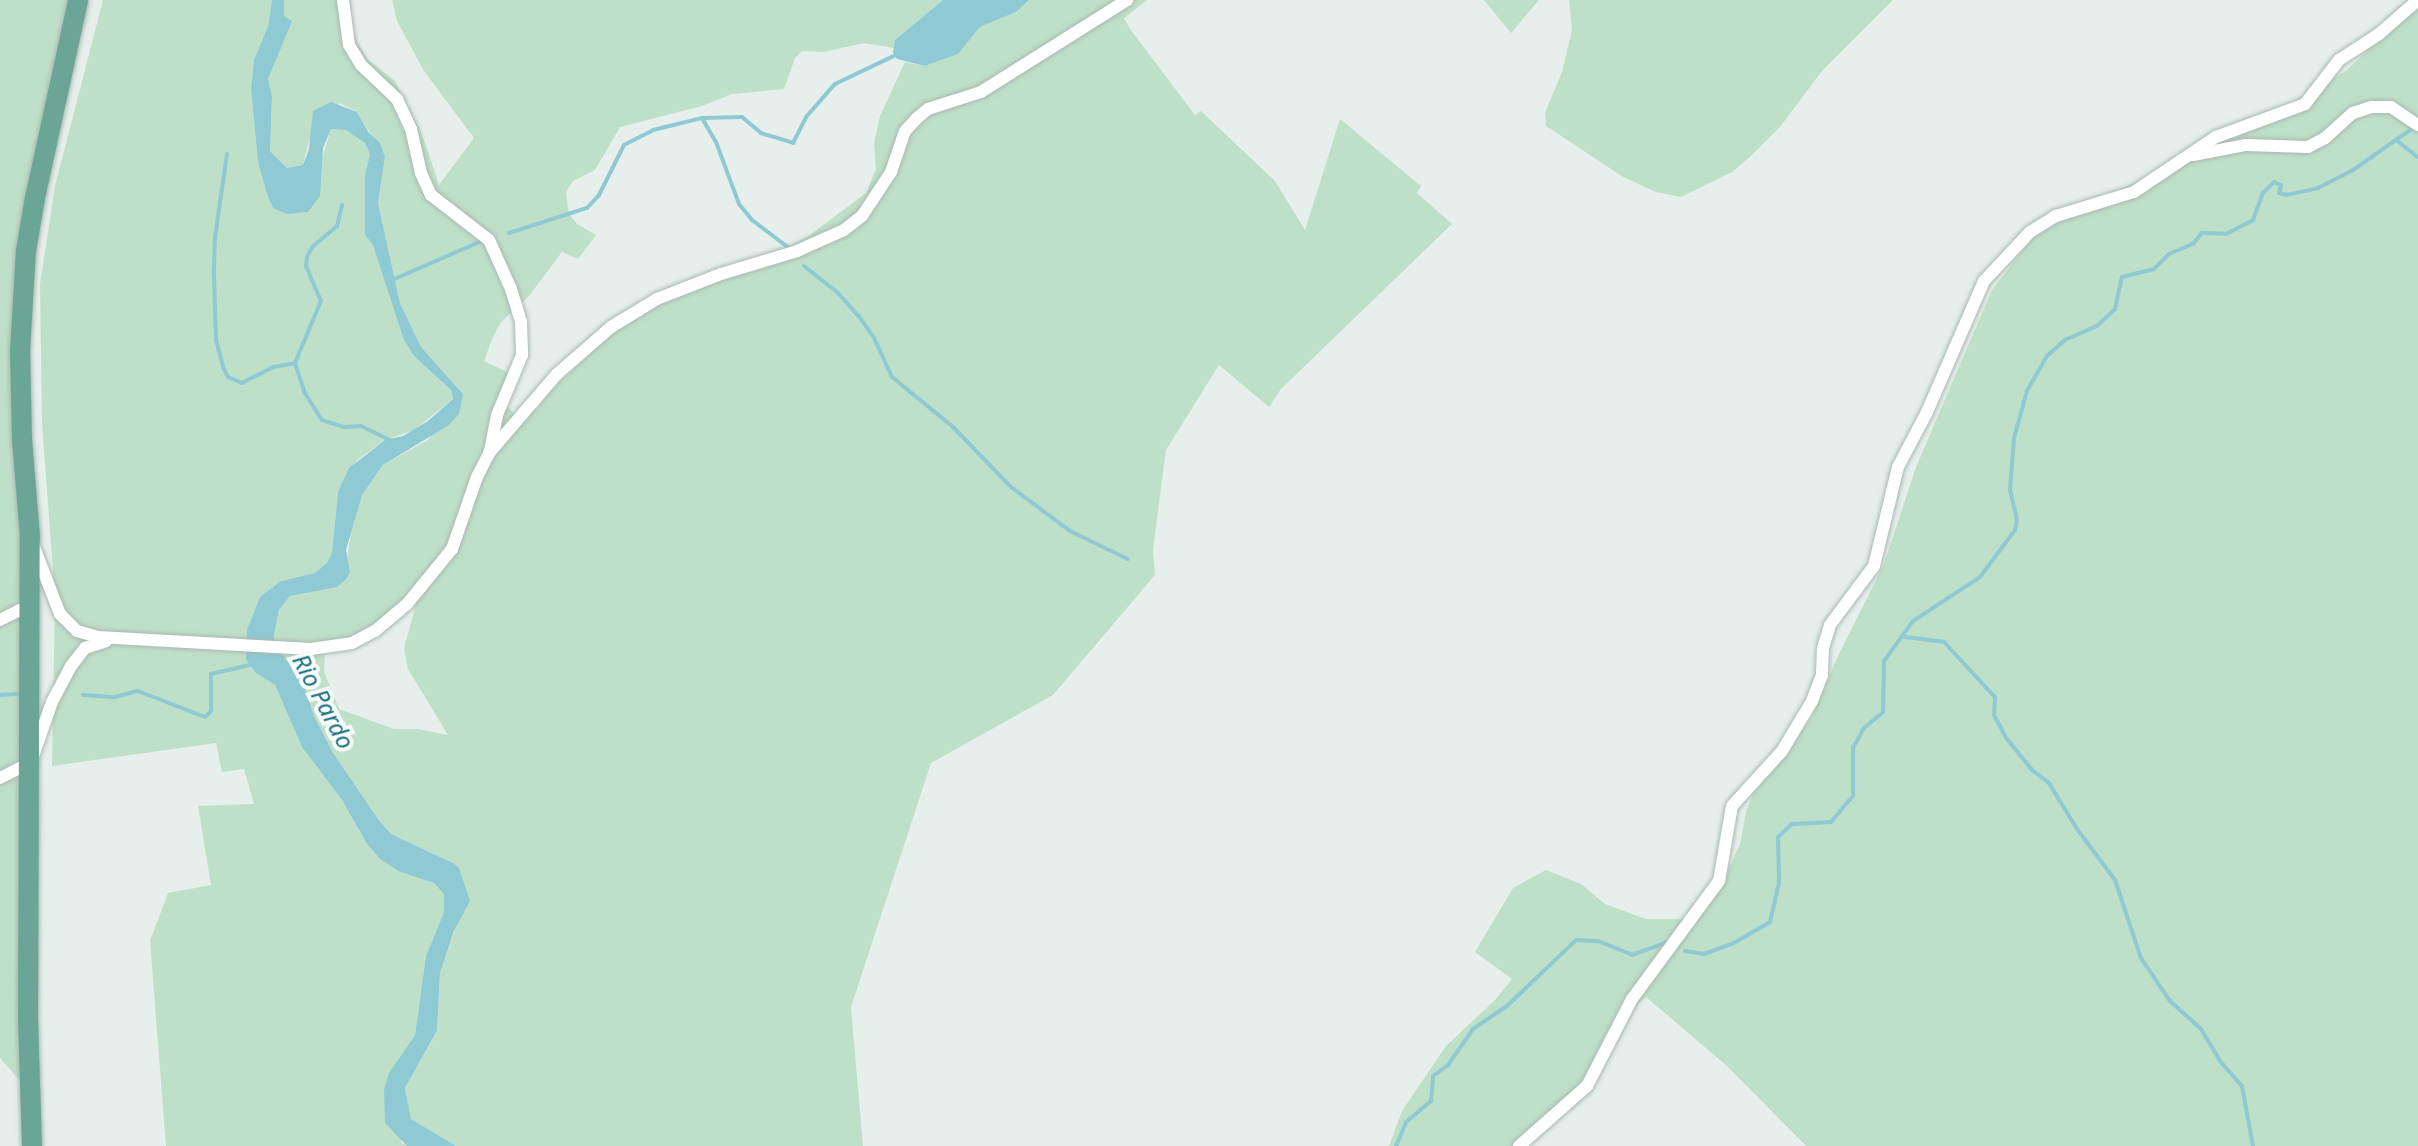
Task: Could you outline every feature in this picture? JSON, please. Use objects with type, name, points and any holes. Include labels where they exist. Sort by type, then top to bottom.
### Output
[{"type":"main road","points":[[32,1146],[28,1019],[30,537],[22,439],[20,351],[26,251],[78,0]]},
{"type":"street","points":[[30,537],[54,603],[69,626],[98,637],[311,649],[352,643],[375,631],[407,604],[452,549],[489,453],[497,415],[522,355],[521,322],[511,289],[489,240],[431,195],[421,173],[411,129],[397,99],[361,65],[349,45],[343,0]]},
{"type":"street","points":[[489,453],[549,382],[611,327],[657,299],[721,274],[797,251],[844,230],[862,216],[891,172],[905,131],[928,109],[981,92],[1127,0]]},
{"type":"street","points":[[1519,1146],[1587,1086],[1632,999],[1677,933],[1719,881],[1732,806],[1745,787],[1782,751],[1812,701],[1822,675],[1823,648],[1830,625],[1874,566],[1898,467],[1927,412],[1984,281],[2030,232],[2056,216],[2134,192],[2182,157],[2244,125],[2305,104],[2339,60],[2379,34],[2418,0]]},
{"type":"street","points":[[2182,157],[2246,145],[2308,147],[2325,138],[2353,113],[2372,107],[2391,107],[2418,125]]},
{"type":"street","points":[[0,620],[30,605]]},
{"type":"street","points":[[0,778],[31,762],[52,702],[79,654],[94,644],[116,638]]},
{"type":"green space","points":[[0,0],[82,0],[23,246],[28,1090],[0,1058]]},
{"type":"green space","points":[[103,0],[272,0],[268,26],[254,60],[251,89],[258,163],[273,208],[322,158],[331,129],[346,130],[365,143],[370,154],[365,175],[365,235],[373,245],[414,356],[451,390],[453,399],[414,430],[385,440],[357,460],[338,492],[332,552],[327,563],[315,573],[281,581],[256,673],[275,685],[302,747],[342,800],[367,844],[380,859],[400,872],[434,883],[444,894],[444,912],[426,956],[415,1035],[400,1059],[401,1142],[407,1146],[166,1146],[150,941],[168,893],[211,885],[198,806],[254,804],[244,769],[222,772],[216,743],[52,766],[55,598],[42,423],[40,284],[55,186]]},
{"type":"green space","points":[[284,0],[351,0],[349,14],[356,39],[367,59],[395,81],[422,134],[439,185],[474,138],[424,71],[397,21],[392,0],[943,0],[895,40],[894,48],[864,43],[824,52],[802,51],[795,58],[784,89],[732,94],[702,106],[620,127],[595,170],[573,181],[566,192],[569,214],[577,224],[596,235],[578,259],[562,252],[529,296],[501,322],[484,361],[517,377],[506,406],[514,413],[526,415],[538,408],[551,390],[616,330],[669,297],[771,256],[807,237],[866,193],[876,169],[874,143],[880,116],[905,62],[925,66],[958,54],[980,27],[1016,12],[1029,0],[1147,0],[1124,18],[1130,29],[1195,115],[1201,111],[1275,181],[1305,230],[1340,119],[1421,186],[1417,193],[1452,224],[1281,389],[1269,407],[1219,365],[1166,450],[1153,549],[1155,575],[1053,695],[931,763],[851,1007],[863,1146],[456,1146],[411,1119],[405,1088],[437,1032],[440,973],[459,918],[453,863],[391,834],[378,819],[332,751],[314,716],[304,684],[275,644],[274,635],[279,610],[290,596],[336,587],[347,560],[354,511],[362,495],[383,465],[428,440],[463,394],[421,347],[400,303],[378,203],[385,157],[357,112],[340,103],[309,141],[303,165],[287,168],[270,151],[272,96],[268,79],[281,42]],"holes":[[[416,605],[404,648],[408,669],[448,735],[418,729],[394,729],[339,709],[324,672],[325,646],[388,622]]]},
{"type":"green space","points":[[1484,0],[1539,0],[1511,33]]},
{"type":"green space","points":[[1569,0],[1893,0],[1822,71],[1780,127],[1750,157],[1732,172],[1681,197],[1656,192],[1623,177],[1546,126],[1545,113],[1562,72],[1572,30]]},
{"type":"green space","points":[[2418,3],[2418,1146],[1806,1146],[1727,1066],[1646,997],[1637,1005],[1602,1067],[1519,1146],[1389,1146],[1402,1111],[1446,1046],[1495,1000],[1512,979],[1475,952],[1513,888],[1546,870],[1581,884],[1605,904],[1646,919],[1682,919],[1697,913],[1720,889],[1740,844],[1753,794],[1812,717],[1838,656],[1884,564],[1916,467],[1992,290],[2036,233],[2074,208],[2149,177],[2260,121],[2346,71]]},
{"type":"water","points":[[272,0],[284,0],[284,16],[292,21],[268,79],[272,96],[270,151],[287,168],[303,165],[309,149],[313,111],[331,102],[357,112],[369,133],[380,143],[385,157],[378,203],[400,303],[421,347],[463,394],[459,414],[449,425],[383,465],[362,495],[346,550],[350,572],[346,579],[337,587],[290,596],[279,610],[274,635],[275,644],[304,684],[314,716],[332,751],[378,819],[391,834],[459,868],[470,901],[454,931],[440,973],[437,1031],[405,1088],[411,1119],[456,1146],[407,1146],[385,1123],[384,1090],[389,1073],[415,1035],[426,956],[444,912],[444,894],[434,883],[400,872],[380,859],[367,844],[342,800],[302,747],[275,685],[256,673],[246,659],[247,630],[260,597],[281,581],[315,573],[327,563],[332,552],[338,492],[349,468],[385,440],[403,436],[428,421],[453,399],[451,390],[414,356],[404,340],[373,245],[365,235],[365,175],[370,154],[365,143],[346,130],[331,129],[323,148],[320,196],[308,212],[287,214],[273,208],[268,197],[258,163],[251,89],[254,60],[268,26]]},
{"type":"water","points":[[943,0],[1029,0],[1016,12],[980,27],[958,54],[925,66],[897,59],[893,52],[895,40]]},
{"type":"waterway","points":[[509,233],[587,208],[599,195],[624,145],[653,130],[702,118],[742,117],[761,133],[793,143],[806,117],[835,84],[898,54]]},
{"type":"waterway","points":[[702,118],[716,142],[739,204],[752,220],[789,248]]},
{"type":"waterway","points":[[1685,951],[1704,954],[1732,944],[1770,922],[1779,883],[1778,837],[1792,824],[1831,822],[1853,796],[1853,748],[1864,728],[1883,712],[1884,661],[1913,621],[1980,577],[2015,530],[2017,520],[2010,490],[2014,438],[2027,391],[2047,356],[2065,340],[2098,325],[2115,309],[2122,277],[2154,269],[2169,254],[2193,244],[2202,233],[2226,234],[2253,220],[2263,193],[2274,182],[2281,185],[2279,193],[2286,195],[2318,188],[2353,170],[2416,126]]},
{"type":"waterway","points":[[2396,140],[2418,157]]},
{"type":"waterway","points":[[227,154],[215,237],[214,275],[216,340],[223,367],[228,377],[242,383],[273,367],[295,363]]},
{"type":"waterway","points":[[342,205],[337,226],[313,246],[307,257],[306,266],[321,301],[295,363],[305,393],[322,420],[344,427],[361,426],[390,440]]},
{"type":"waterway","points":[[390,281],[484,240]]},
{"type":"waterway","points":[[804,266],[837,292],[858,315],[874,338],[892,377],[953,427],[1011,487],[1070,531],[1128,559]]},
{"type":"waterway","points":[[1905,637],[1944,642],[1995,697],[1994,715],[2007,739],[2031,769],[2049,783],[2077,829],[2115,880],[2141,958],[2170,1001],[2201,1029],[2220,1061],[2242,1086],[2253,1146]]},
{"type":"waterway","points":[[83,695],[115,697],[138,691],[205,717],[211,711],[211,674],[254,664]]},
{"type":"waterway","points":[[0,695],[22,694]]},
{"type":"waterway","points":[[1396,1146],[1406,1122],[1431,1101],[1433,1076],[1448,1065],[1473,1029],[1507,1006],[1576,940],[1598,941],[1632,955],[1668,942]]},
{"type":"water label","name":"Rio Pardo","points":[[324,701]]}]
